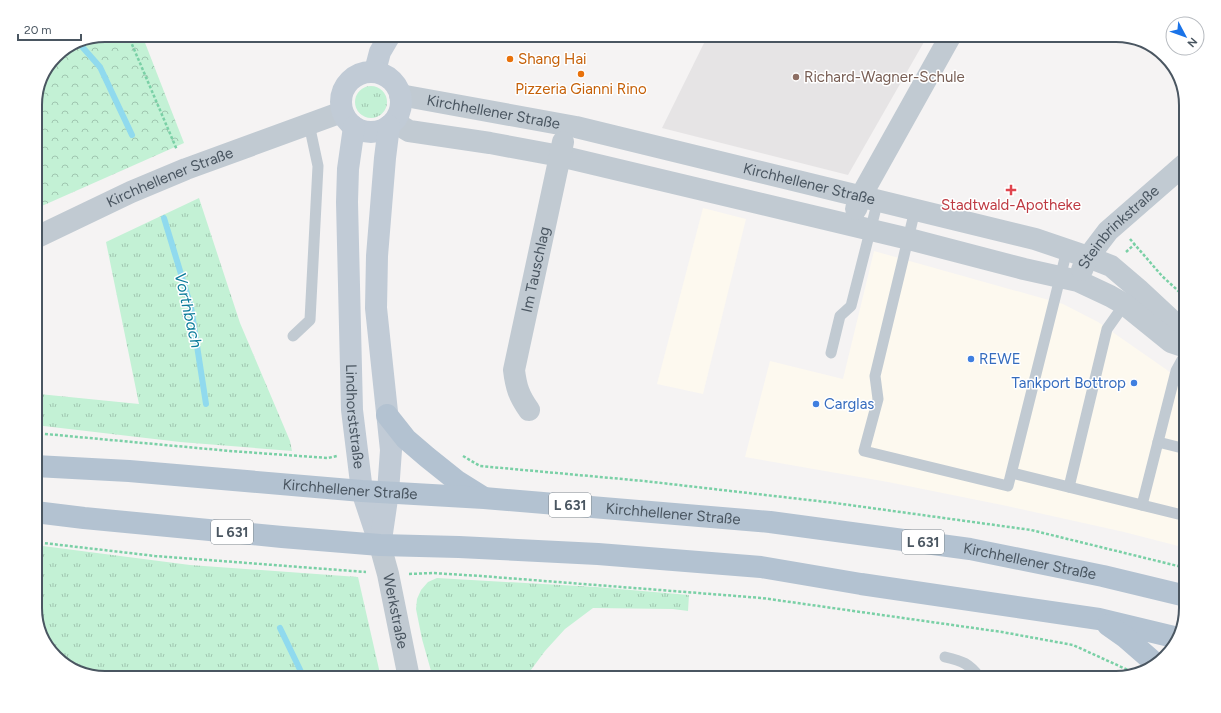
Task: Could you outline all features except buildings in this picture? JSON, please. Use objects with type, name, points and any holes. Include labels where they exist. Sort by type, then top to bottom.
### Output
[{"type":"main road","points":[[387,416],[406,439],[427,457],[457,481],[484,498]]},
{"type":"main road","name":"Kirchhellener Straße","points":[[42,467],[129,471],[362,491],[484,498],[770,522],[970,549],[1103,576],[1179,594]]},
{"type":"main road","name":"L 631","points":[[42,513],[282,537],[380,545],[459,547],[598,554],[761,567],[861,584],[1099,619],[1172,637]]},
{"type":"main road","points":[[1099,619],[1125,637],[1152,660]]},
{"type":"street","points":[[375,71],[380,52],[385,42]]},
{"type":"street","points":[[860,228],[869,198],[947,42]]},
{"type":"street","points":[[375,71],[391,78],[400,95],[402,101],[401,110],[392,124],[378,132],[362,131],[348,120],[341,100],[344,88],[348,82],[363,72],[375,71]]},
{"type":"street","name":"Kirchhellener Straße","points":[[400,95],[566,125],[728,163],[1036,239],[1111,266],[1131,297],[1171,342],[1179,345]]},
{"type":"street","name":"Kirchhellener Straße","points":[[42,235],[131,192],[186,169],[309,124],[348,120]]},
{"type":"street","name":"Lindhorststraße","points":[[348,120],[347,202],[352,410],[362,491],[380,545]]},
{"type":"street","name":"Kirchhellener Straße","points":[[392,124],[409,131],[490,143],[560,156],[909,239],[1024,269],[1069,279],[1110,296],[1131,297],[1179,328]]},
{"type":"street","name":"Lindhorststraße","points":[[380,545],[388,492],[391,450],[376,308],[378,238],[385,158],[392,124]]},
{"type":"street","name":"Im Tauschlag","points":[[530,410],[520,397],[514,370],[566,125]]},
{"type":"street","name":"Steinbrinkstraße","points":[[1069,279],[1086,260],[1108,230],[1179,169]]},
{"type":"street","name":"Werkstraße","points":[[380,545],[388,574],[408,671]]},
{"type":"lane","points":[[293,336],[310,320],[318,166],[309,124]]},
{"type":"lane","points":[[915,210],[875,376],[878,399],[864,452],[1008,486],[1069,279],[1067,250]]},
{"type":"lane","points":[[831,353],[840,316],[851,306],[860,228]]},
{"type":"lane","points":[[1069,487],[1107,329],[1131,297]]},
{"type":"lane","points":[[1142,505],[1176,371],[1179,366]]},
{"type":"lane","points":[[1158,442],[1179,447]]},
{"type":"lane","points":[[1012,473],[1179,514]]},
{"type":"lane","points":[[945,658],[963,662],[975,671]]},
{"type":"path","points":[[131,42],[186,169]]},
{"type":"path","points":[[1117,223],[1162,276],[1179,292]]},
{"type":"path","points":[[42,433],[238,452],[328,458],[358,453]]},
{"type":"path","points":[[462,456],[480,466],[644,480],[828,502],[1031,530],[1179,566]]},
{"type":"path","points":[[42,543],[163,557],[388,574],[432,573],[481,576],[762,598],[955,625],[1074,645],[1127,670]]},
{"type":"shaded area","name":"Richard-Wagner-Schule","points":[[705,42],[924,42],[848,175],[662,128]]},
{"type":"shaded area","points":[[703,208],[746,219],[703,394],[657,384]]},
{"type":"shaded area","points":[[874,251],[1063,304],[1098,322],[1167,370],[1179,381],[1179,546],[1124,532],[1007,506],[888,482],[745,457],[770,361],[843,379]]},
{"type":"green space","points":[[105,42],[145,42],[184,143],[42,206],[42,101],[44,89],[53,70],[60,60],[81,47],[93,43]]},
{"type":"green space","points":[[368,86],[374,86],[384,93],[387,102],[386,108],[380,115],[374,118],[368,118],[358,111],[355,105],[355,99],[362,89]]},
{"type":"green space","points":[[199,198],[240,323],[290,441],[292,451],[180,442],[42,426],[42,394],[139,404],[106,242]]},
{"type":"green space","points":[[42,546],[190,565],[358,577],[379,671],[105,671],[89,669],[73,663],[60,653],[50,640],[44,624],[42,612]]},
{"type":"green space","points":[[437,578],[596,587],[689,595],[688,611],[673,609],[593,608],[565,629],[545,651],[530,671],[431,671],[422,639],[416,609],[417,599],[421,590],[428,582]]},
{"type":"waterway","name":"Vorthbach","points":[[82,47],[100,67],[132,135]]},
{"type":"waterway","name":"Vorthbach","points":[[164,218],[191,307],[206,404]]},
{"type":"waterway","name":"Vorthbach","points":[[280,628],[301,671]]},
{"type":"place","name":"Shang Hai","points":[[510,59]]},
{"type":"place","name":"Pizzeria Gianni Rino","points":[[581,74]]},
{"type":"place","name":"Richard-Wagner-Schule","points":[[796,77]]},
{"type":"place","name":"Stadtwald-Apotheke","points":[[1011,190]]},
{"type":"place","name":"REWE","points":[[971,359]]},
{"type":"place","name":"Tankport Bottrop","points":[[1134,383]]},
{"type":"place","name":"Carglas","points":[[816,404]]}]
